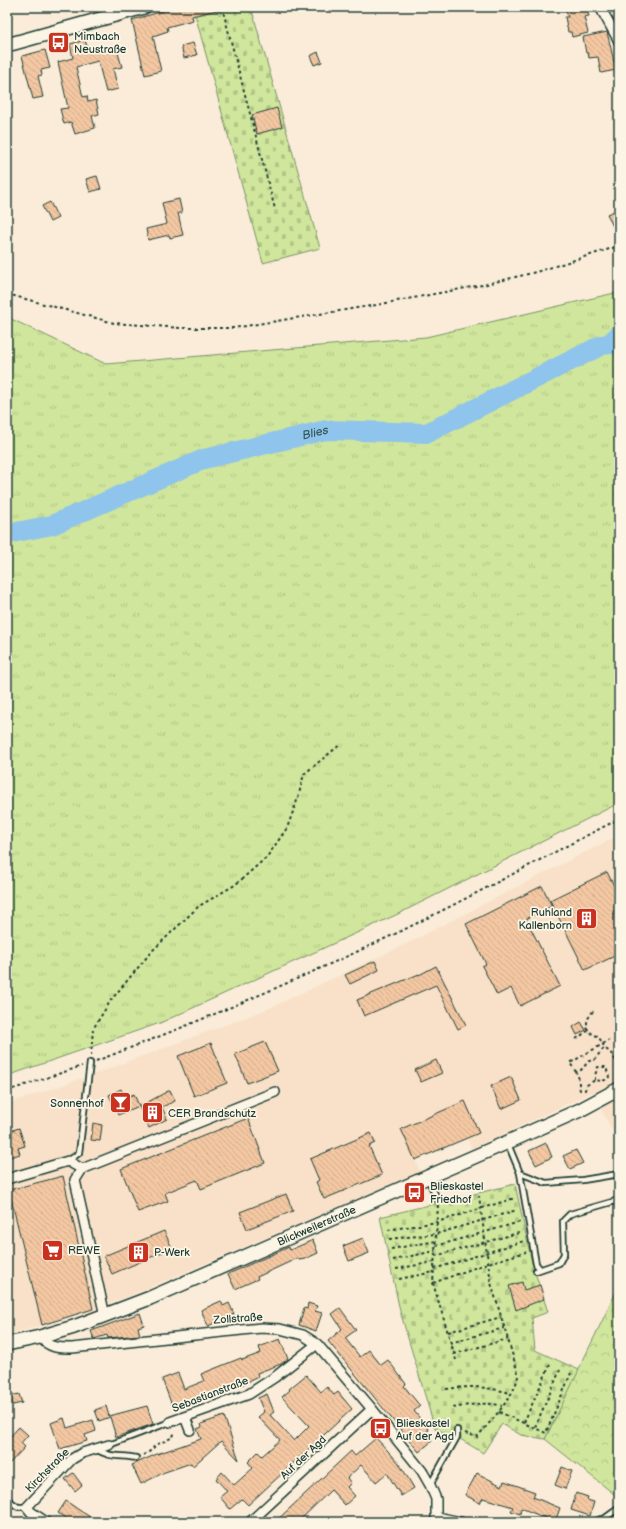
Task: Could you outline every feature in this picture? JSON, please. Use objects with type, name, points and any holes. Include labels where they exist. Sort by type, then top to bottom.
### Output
[{"type":"street","points":[[7,45],[113,11],[144,7]]},
{"type":"street","points":[[600,7],[619,41]]},
{"type":"street","name":"Blickweilerstraße","points":[[7,1344],[40,1337],[105,1316],[508,1142],[580,1110],[619,1089]]},
{"type":"street","points":[[105,1316],[75,1180],[82,1169],[275,1092]]},
{"type":"street","points":[[7,1179],[68,1161],[82,1169]]},
{"type":"street","name":"Zollstraße","points":[[40,1337],[46,1345],[56,1348],[72,1348],[261,1328],[298,1334],[311,1339],[317,1344],[372,1409],[422,1471],[436,1499],[437,1520]]},
{"type":"street","name":"Sebastianstraße","points":[[173,1425],[185,1417],[249,1394],[275,1377],[317,1344]]},
{"type":"street","name":"Auf der Agd","points":[[250,1522],[372,1409]]},
{"type":"street","points":[[185,1417],[190,1430]]},
{"type":"street","name":"Kirchstraße","points":[[46,1522],[31,1512],[27,1507],[72,1459],[95,1448],[109,1445]]},
{"type":"street","points":[[437,1520],[461,1522]]},
{"type":"lane","points":[[68,1161],[79,1153],[90,1063]]},
{"type":"lane","points":[[508,1142],[520,1173],[538,1270],[559,1263],[564,1254],[563,1221],[570,1214],[619,1200]]},
{"type":"lane","points":[[520,1173],[546,1183],[583,1180],[619,1174]]},
{"type":"lane","points":[[427,1177],[438,1201]]},
{"type":"lane","points":[[109,1445],[173,1425]]},
{"type":"lane","points":[[430,1485],[457,1437],[458,1430]]},
{"type":"lane","points":[[95,1448],[103,1454],[113,1457],[125,1455],[136,1458]]},
{"type":"lane","points":[[7,1499],[18,1507],[27,1507]]},
{"type":"lane","points":[[600,1521],[619,1508]]},
{"type":"path","points":[[222,7],[275,209]]},
{"type":"path","points":[[7,294],[114,323],[181,328],[233,328],[376,306],[480,286],[542,270],[619,246]]},
{"type":"path","points":[[90,1063],[93,1048],[93,1029],[111,1000],[152,951],[199,906],[235,885],[267,857],[287,828],[298,798],[304,774],[342,744]]},
{"type":"path","points":[[7,1091],[90,1063],[206,1018],[319,969],[400,931],[619,819]]},
{"type":"path","points":[[594,1012],[587,1020],[587,1028],[593,1035],[598,1036],[604,1048],[610,1052],[619,1064]]},
{"type":"path","points":[[576,1039],[589,1030]]},
{"type":"path","points":[[595,1080],[594,1075],[598,1067],[606,1067],[609,1077],[602,1081],[595,1080],[587,1085],[585,1090],[580,1090],[578,1085],[580,1078],[570,1062],[609,1040]]},
{"type":"path","points":[[576,1072],[582,1070],[589,1061],[594,1060],[604,1048]]},
{"type":"path","points":[[477,1437],[499,1412],[518,1380],[518,1373],[491,1283],[479,1196]]},
{"type":"path","points":[[388,1230],[437,1222],[515,1198]]},
{"type":"path","points":[[438,1201],[433,1283],[456,1360]]},
{"type":"path","points":[[389,1239],[436,1234],[517,1210]]},
{"type":"path","points":[[436,1246],[520,1222]]},
{"type":"path","points":[[435,1256],[522,1232]]},
{"type":"path","points":[[391,1250],[436,1241]]},
{"type":"path","points":[[399,1279],[434,1270],[524,1241]]},
{"type":"path","points":[[393,1260],[435,1251]]},
{"type":"path","points":[[433,1283],[488,1263],[526,1252]]},
{"type":"path","points":[[396,1270],[434,1262]]},
{"type":"path","points":[[448,1332],[501,1316]]},
{"type":"path","points":[[450,1343],[504,1328]]},
{"type":"path","points":[[454,1354],[508,1339]]},
{"type":"path","points":[[524,1422],[550,1365]]},
{"type":"path","points":[[534,1427],[560,1370]]},
{"type":"path","points":[[499,1412],[546,1433],[571,1373]]},
{"type":"path","points":[[446,1389],[475,1386],[488,1387],[510,1393]]},
{"type":"path","points":[[453,1408],[481,1403],[492,1403],[502,1406]]},
{"type":"path","points":[[136,1458],[148,1453],[156,1445],[173,1437],[173,1425]]},
{"type":"shaded area","points":[[619,835],[619,1143],[592,1092],[472,1149],[467,1138],[415,1160],[420,1172],[127,1297],[58,1321],[7,1335],[7,1104],[92,1075],[270,1008],[408,943]]},
{"type":"green space","points":[[193,7],[251,7],[320,248],[263,263]]},
{"type":"green space","points":[[619,292],[619,803],[398,914],[160,1023],[7,1076],[7,317],[106,364],[426,337]]},
{"type":"green space","points":[[515,1184],[532,1263],[548,1312],[532,1318],[535,1350],[579,1370],[545,1439],[521,1435],[502,1424],[483,1453],[457,1437],[435,1429],[400,1311],[380,1217]]},
{"type":"green space","points":[[619,1286],[619,1498],[545,1439]]},
{"type":"building","points":[[177,7],[216,7],[217,10],[192,16],[193,20],[167,27],[168,31],[153,36],[161,71],[145,75],[132,20]]},
{"type":"building","points":[[565,7],[586,7],[589,16],[584,17],[588,33],[572,37],[571,32],[568,32],[565,17],[568,17]]},
{"type":"building","points":[[607,32],[616,70],[601,73],[598,57],[589,58],[588,53],[586,53],[583,37]]},
{"type":"building","points":[[85,40],[89,53],[116,46],[122,67],[113,69],[118,89],[106,92],[98,61],[76,67],[83,97],[87,96],[88,102],[96,100],[99,114],[92,116],[95,128],[75,134],[71,122],[64,124],[60,109],[68,108],[58,62],[73,58],[70,44]]},
{"type":"building","points":[[193,43],[197,55],[184,58],[181,46]]},
{"type":"building","points":[[45,50],[50,68],[41,70],[42,75],[38,76],[43,97],[33,99],[22,56]]},
{"type":"building","points":[[318,52],[322,62],[314,65],[310,56]]},
{"type":"building","points":[[277,108],[282,127],[257,134],[252,115]]},
{"type":"building","points":[[97,176],[101,189],[90,192],[86,179]]},
{"type":"building","points":[[179,199],[182,213],[178,213],[183,235],[170,238],[169,235],[148,240],[146,229],[167,224],[162,203]]},
{"type":"building","points":[[50,202],[58,218],[50,222],[42,206]]},
{"type":"building","points":[[619,209],[619,239],[607,214]]},
{"type":"building","name":"Ruhland Kallenborn","points":[[607,872],[619,896],[619,908],[613,911],[619,924],[619,954],[585,970],[550,900]]},
{"type":"building","points":[[542,886],[552,906],[526,919],[560,986],[520,1006],[511,988],[497,995],[482,966],[486,964],[466,924]]},
{"type":"building","points":[[375,961],[379,970],[350,984],[345,975]]},
{"type":"building","points":[[436,966],[466,1025],[458,1029],[436,985],[364,1016],[357,1000],[419,975]]},
{"type":"building","points":[[581,1022],[586,1030],[577,1035],[573,1027]]},
{"type":"building","points":[[265,1042],[278,1071],[247,1083],[235,1054]]},
{"type":"building","points":[[211,1043],[227,1083],[194,1096],[178,1056]]},
{"type":"building","points":[[436,1060],[442,1073],[421,1082],[415,1070]]},
{"type":"building","points":[[511,1077],[521,1100],[501,1109],[491,1086]]},
{"type":"building","name":"Sonnenhof","points":[[121,1089],[125,1098],[134,1094],[139,1106],[118,1115],[109,1095]]},
{"type":"building","name":"CER Brandschutz","points":[[170,1090],[175,1101],[162,1107],[167,1119],[149,1128],[139,1107]]},
{"type":"building","points":[[465,1101],[479,1133],[415,1160],[401,1129]]},
{"type":"building","points":[[248,1118],[265,1163],[201,1189],[197,1180],[165,1193],[168,1201],[138,1212],[121,1169]]},
{"type":"building","points":[[93,1123],[102,1125],[100,1141],[91,1140]]},
{"type":"building","points":[[19,1128],[25,1146],[18,1148],[20,1154],[7,1158],[7,1132]]},
{"type":"building","points":[[371,1133],[375,1143],[369,1146],[382,1175],[324,1199],[316,1182],[319,1180],[310,1159]]},
{"type":"building","points":[[546,1143],[552,1157],[536,1165],[529,1151]]},
{"type":"building","points":[[576,1150],[583,1163],[570,1169],[563,1156]]},
{"type":"building","name":"REWE","points":[[63,1176],[93,1309],[42,1325],[9,1190]]},
{"type":"building","points":[[286,1194],[293,1211],[247,1229],[240,1212]]},
{"type":"building","name":"P-Werk","points":[[164,1231],[172,1248],[112,1274],[104,1256]]},
{"type":"building","points":[[363,1238],[369,1253],[349,1261],[343,1246]]},
{"type":"building","points":[[313,1240],[318,1253],[305,1259],[299,1260],[298,1258],[235,1289],[228,1274],[289,1247],[290,1250]]},
{"type":"building","points":[[522,1282],[524,1290],[540,1285],[544,1299],[516,1310],[509,1286]]},
{"type":"building","points":[[221,1301],[223,1306],[229,1303],[234,1314],[208,1326],[201,1310]]},
{"type":"building","points":[[308,1303],[317,1306],[315,1311],[322,1313],[316,1331],[299,1325],[304,1308],[307,1309]]},
{"type":"building","points":[[340,1308],[356,1330],[345,1338],[360,1357],[369,1350],[381,1365],[388,1360],[406,1384],[404,1386],[420,1406],[414,1411],[429,1430],[425,1433],[432,1441],[419,1452],[328,1341],[342,1329],[332,1314]]},
{"type":"building","points":[[140,1313],[144,1325],[138,1327],[140,1335],[108,1338],[107,1335],[94,1339],[91,1331]]},
{"type":"building","points":[[280,1339],[288,1359],[281,1364],[257,1373],[258,1377],[241,1385],[201,1401],[200,1398],[173,1408],[162,1379],[178,1373],[184,1389],[204,1381],[201,1374],[241,1358],[242,1360],[261,1353],[259,1347]]},
{"type":"building","points":[[306,1375],[321,1392],[327,1387],[334,1395],[338,1392],[352,1409],[248,1505],[242,1499],[230,1509],[220,1497],[227,1491],[216,1479],[222,1472],[234,1485],[253,1468],[248,1462],[258,1452],[262,1456],[280,1440],[258,1417],[264,1412],[258,1398],[267,1394],[274,1412],[270,1415],[294,1441],[309,1426],[282,1397]]},
{"type":"building","points":[[19,1394],[22,1403],[13,1405],[11,1396]]},
{"type":"building","points":[[106,1406],[109,1416],[147,1406],[153,1424],[116,1437],[110,1417],[99,1421],[95,1410]]},
{"type":"building","points":[[224,1416],[239,1460],[221,1441],[193,1466],[191,1463],[165,1472],[141,1484],[132,1465],[157,1454],[201,1439],[197,1429],[202,1427],[201,1424]]},
{"type":"building","points":[[64,1418],[67,1428],[93,1420],[96,1431],[85,1435],[87,1441],[60,1449],[51,1423]]},
{"type":"building","points":[[19,1427],[28,1435],[21,1443],[25,1447],[7,1466],[7,1440]]},
{"type":"building","points":[[376,1438],[399,1463],[414,1488],[401,1496],[387,1473],[376,1482],[361,1465],[347,1478],[351,1483],[347,1487],[355,1496],[345,1505],[331,1490],[298,1522],[275,1522],[351,1451],[355,1456]]},
{"type":"building","points":[[562,1467],[572,1471],[565,1489],[555,1485]]},
{"type":"building","points":[[73,1473],[82,1485],[75,1491],[65,1479]]},
{"type":"building","points":[[477,1473],[502,1486],[504,1481],[535,1492],[533,1497],[560,1508],[555,1522],[521,1508],[520,1514],[511,1511],[513,1507],[483,1498],[480,1503],[465,1495]]},
{"type":"building","points":[[576,1493],[588,1497],[587,1500],[594,1502],[590,1516],[571,1510]]},
{"type":"building","points":[[66,1501],[98,1522],[71,1522],[58,1513]]},
{"type":"waterway","points":[[602,345],[619,329]]},
{"type":"waterway","name":"Blies","points":[[7,534],[52,525],[204,459],[326,430],[427,433],[602,345],[619,343]]},
{"type":"place","name":"Mimbach Neustraße","points":[[59,42]]},
{"type":"place","name":"Ruhland Kallenborn","points":[[587,918]]},
{"type":"place","name":"Sonnenhof","points":[[120,1103]]},
{"type":"place","name":"CER Brandschutz","points":[[153,1113]]},
{"type":"place","name":"Blieskastel Friedhof","points":[[415,1192]]},
{"type":"place","name":"REWE","points":[[52,1250]]},
{"type":"place","name":"P-Werk","points":[[138,1252]]},
{"type":"place","name":"Blieskastel Auf der Agd","points":[[381,1429]]}]
